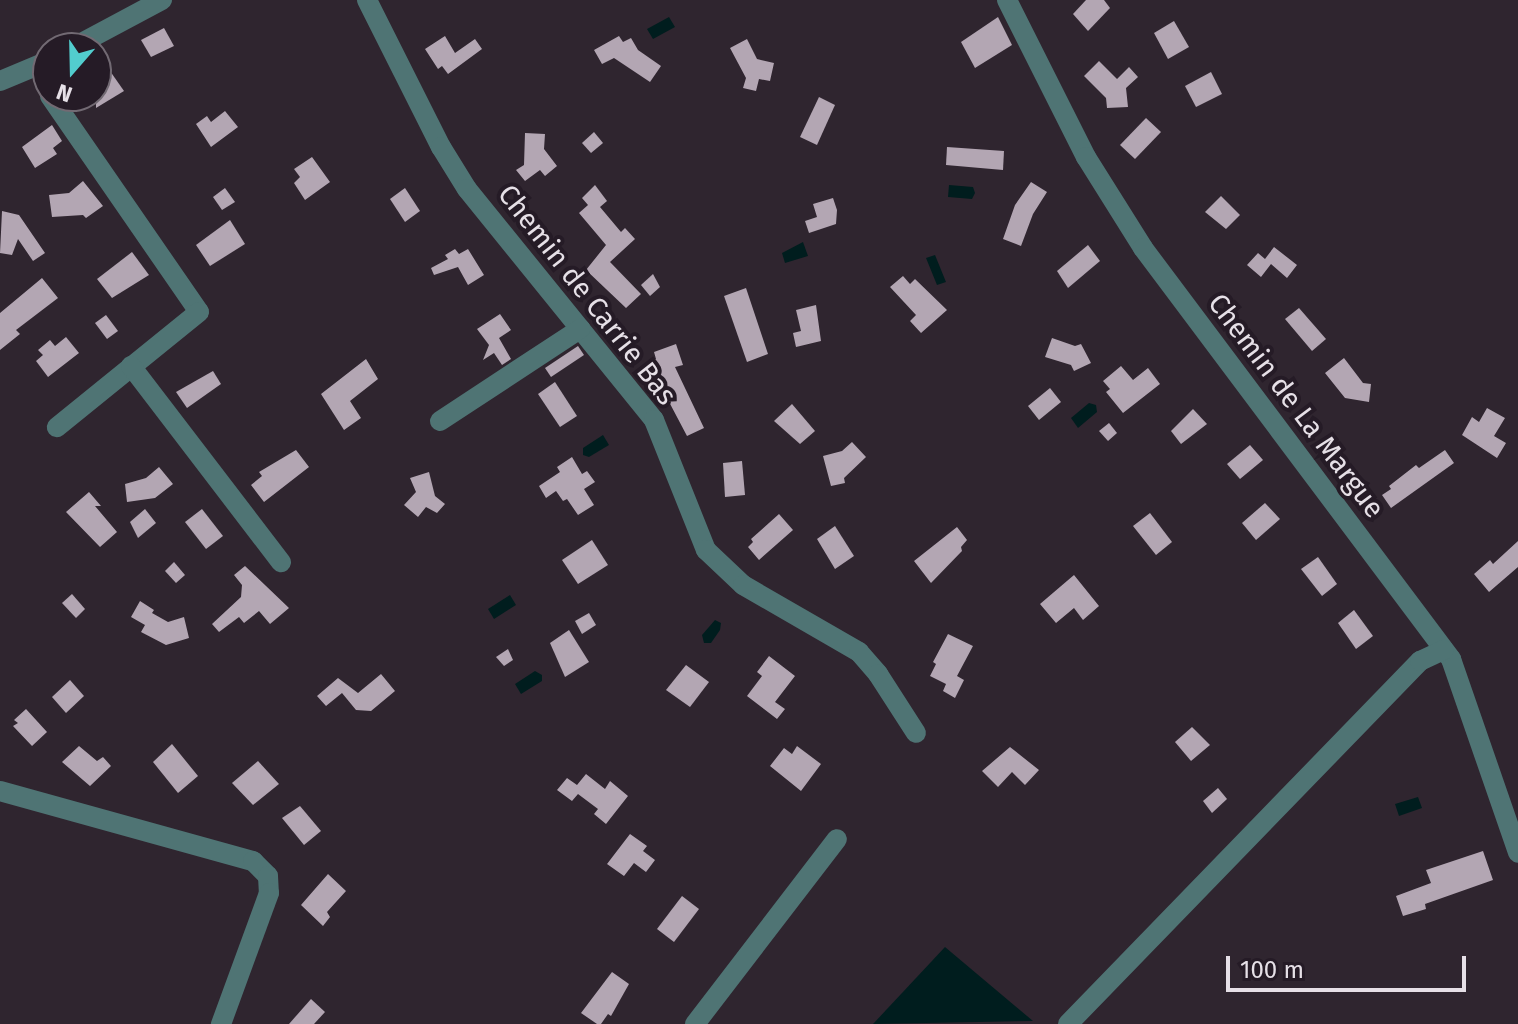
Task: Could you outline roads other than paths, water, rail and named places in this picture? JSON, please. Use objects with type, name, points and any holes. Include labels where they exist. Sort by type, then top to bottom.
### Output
[{"type":"street","points":[[102,32],[162,0]]},
{"type":"street","name":"Chemin de Carrie Bas","points":[[367,0],[426,120],[467,189],[654,420],[706,550],[743,585],[859,652],[878,674],[916,733]]},
{"type":"street","name":"Chemin de La Margue","points":[[1007,0],[1086,157],[1143,248],[1451,659],[1518,853]]},
{"type":"street","points":[[0,81],[32,68]]},
{"type":"street","points":[[57,427],[199,312],[61,112]]},
{"type":"street","points":[[440,421],[580,329]]},
{"type":"street","points":[[131,366],[281,562]]},
{"type":"street","points":[[1068,1024],[1190,894],[1420,661],[1444,650]]},
{"type":"street","points":[[0,791],[253,861],[268,876],[269,893],[221,1024]]},
{"type":"street","points":[[695,1024],[837,839]]}]
